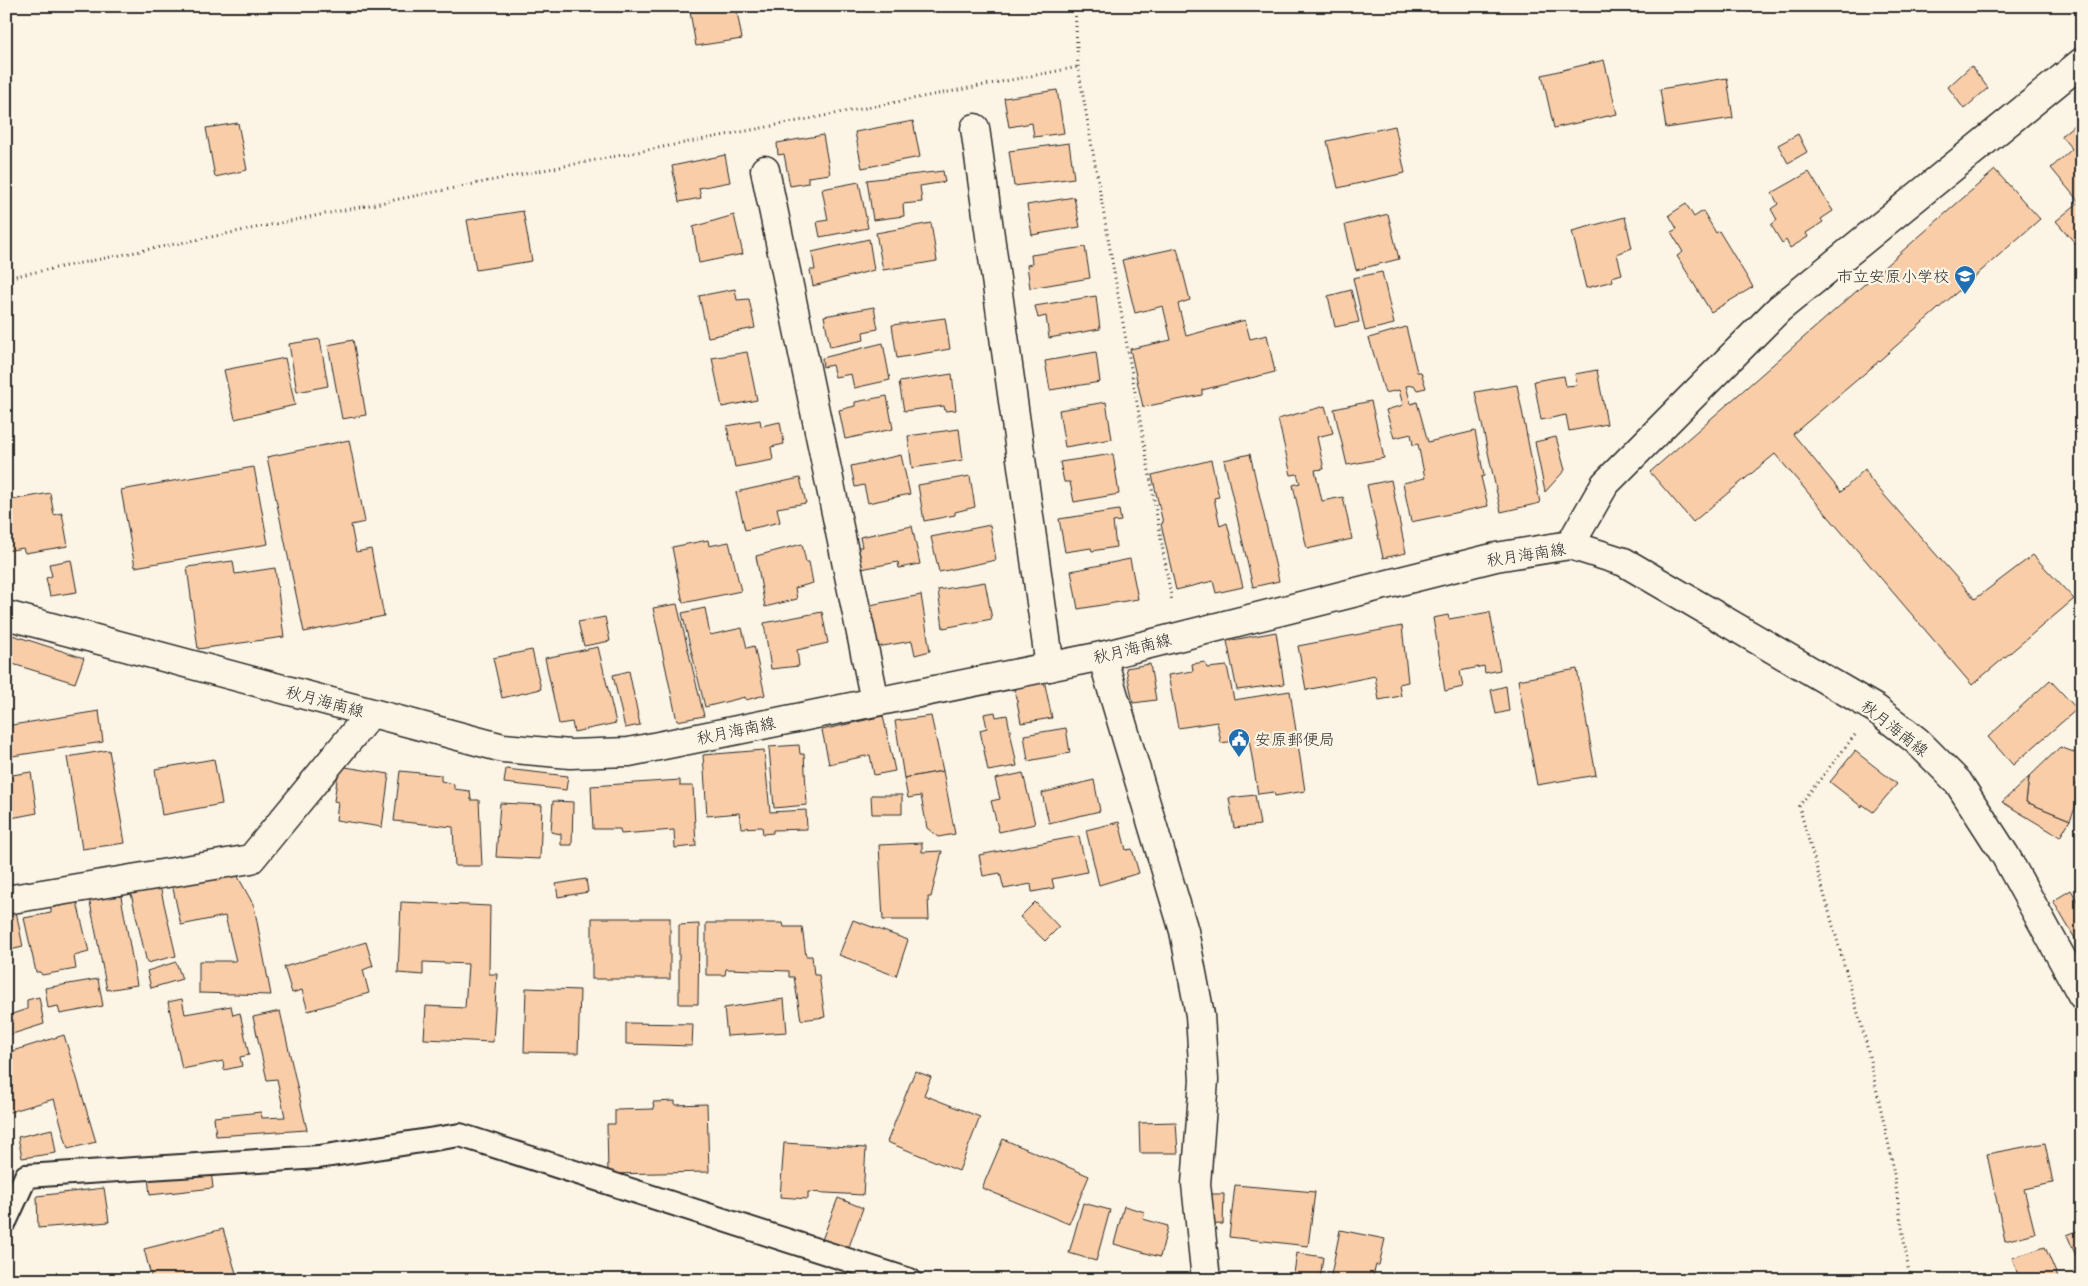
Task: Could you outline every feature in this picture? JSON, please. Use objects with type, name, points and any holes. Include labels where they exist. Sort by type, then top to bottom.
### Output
[{"type":"street","points":[[1570,545],[1605,484],[1779,309],[2082,62]]},
{"type":"street","points":[[975,128],[1050,668]]},
{"type":"street","points":[[764,170],[875,701]]},
{"type":"street","name":"秋月海南線","points":[[6,615],[370,714],[503,748],[570,754],[629,752],[875,701],[1050,668],[1496,557],[1570,545],[1624,562],[1876,708],[1917,741],[1958,782],[2005,855],[2082,995]]},
{"type":"street","points":[[1102,656],[1184,931],[1200,1015],[1204,1080],[1196,1184],[1206,1280]]},
{"type":"street","points":[[6,900],[250,859],[370,714]]},
{"type":"lane","points":[[6,1220],[26,1176],[319,1157],[460,1135],[910,1280]]},
{"type":"path","points":[[1075,6],[1078,67],[1178,637]]},
{"type":"path","points":[[6,278],[544,170],[1078,67]]},
{"type":"path","points":[[1876,708],[1800,806],[1864,1038],[1891,1155],[1910,1280]]},
{"type":"building","points":[[689,6],[736,6],[742,39],[696,46]]},
{"type":"building","points":[[1899,6],[1899,10],[1854,7]]},
{"type":"building","points":[[1604,60],[1617,114],[1554,128],[1542,75]]},
{"type":"building","points":[[1971,66],[1988,88],[1964,109],[1948,87]]},
{"type":"building","points":[[1727,78],[1733,118],[1666,128],[1660,89]]},
{"type":"building","points":[[1057,90],[1064,133],[1034,137],[1032,123],[1009,127],[1004,98]]},
{"type":"building","points":[[2082,118],[2082,251],[2056,221],[2079,202],[2051,168],[2072,149],[2061,136]]},
{"type":"building","points":[[913,121],[920,157],[862,168],[855,132]]},
{"type":"building","points":[[238,123],[247,170],[215,177],[206,128]]},
{"type":"building","points":[[1395,126],[1405,173],[1338,188],[1327,141]]},
{"type":"building","points":[[1798,134],[1807,152],[1788,163],[1778,145]]},
{"type":"building","points":[[823,135],[830,174],[808,177],[808,183],[790,186],[784,154],[778,155],[777,143]]},
{"type":"building","points":[[1069,143],[1074,178],[1014,186],[1009,151]]},
{"type":"building","points":[[725,155],[730,182],[699,188],[701,198],[679,202],[672,166]]},
{"type":"building","name":"市立安原小学校","points":[[1995,170],[2040,219],[1793,434],[1841,492],[1865,469],[1871,480],[1975,599],[2033,555],[2074,599],[1972,685],[1775,454],[1693,522],[1650,472]]},
{"type":"building","points":[[943,171],[945,182],[920,186],[922,202],[903,204],[904,216],[873,220],[867,180]]},
{"type":"building","points":[[1809,172],[1833,211],[1821,219],[1823,222],[1806,233],[1808,237],[1790,248],[1786,240],[1782,243],[1771,225],[1777,220],[1771,209],[1778,204],[1772,193]]},
{"type":"building","points":[[859,182],[868,228],[820,237],[817,222],[828,220],[822,189]]},
{"type":"building","points":[[1074,197],[1080,227],[1032,235],[1027,205]]},
{"type":"building","points":[[1686,204],[1694,217],[1703,211],[1716,233],[1719,231],[1753,287],[1711,312],[1677,256],[1683,252],[1671,232],[1677,229],[1669,215]]},
{"type":"building","points":[[523,211],[532,261],[476,270],[467,220]]},
{"type":"building","points":[[1388,214],[1399,259],[1356,270],[1345,225]]},
{"type":"building","points":[[734,215],[743,254],[699,263],[693,227]]},
{"type":"building","points":[[1625,217],[1632,248],[1617,254],[1622,274],[1612,277],[1613,281],[1586,288],[1572,231]]},
{"type":"building","points":[[931,223],[937,261],[883,270],[876,233]]},
{"type":"building","points":[[869,239],[874,270],[813,286],[810,270],[815,270],[812,252]]},
{"type":"building","points":[[1085,247],[1090,278],[1030,288],[1027,265],[1032,264],[1031,255]]},
{"type":"building","points":[[1177,248],[1190,300],[1178,304],[1186,336],[1245,320],[1250,339],[1267,335],[1275,372],[1202,390],[1202,395],[1143,407],[1130,349],[1171,340],[1163,306],[1135,313],[1122,260]]},
{"type":"building","points":[[1382,272],[1394,324],[1365,331],[1353,278]]},
{"type":"building","points":[[735,289],[737,300],[749,299],[755,328],[708,337],[699,296]]},
{"type":"building","points":[[1351,290],[1359,322],[1335,327],[1328,296]]},
{"type":"building","points":[[1096,296],[1100,329],[1049,338],[1046,316],[1038,318],[1035,306]]},
{"type":"building","points":[[874,307],[878,329],[863,332],[864,340],[830,347],[824,316]]},
{"type":"building","points":[[945,318],[950,349],[897,358],[892,325]]},
{"type":"building","points":[[1406,327],[1417,372],[1421,372],[1426,388],[1417,390],[1414,385],[1406,386],[1411,404],[1417,402],[1428,442],[1475,431],[1484,476],[1481,477],[1488,506],[1411,522],[1403,483],[1425,478],[1418,444],[1413,445],[1411,434],[1394,438],[1386,410],[1403,405],[1399,390],[1385,393],[1369,338]]},
{"type":"building","points":[[320,339],[328,386],[297,392],[289,344]]},
{"type":"building","points":[[353,340],[366,415],[342,419],[328,345]]},
{"type":"building","points":[[883,343],[890,380],[854,388],[851,374],[835,377],[832,365],[823,367],[822,358]]},
{"type":"building","points":[[747,352],[757,400],[722,407],[712,358]]},
{"type":"building","points":[[1096,352],[1100,382],[1050,390],[1045,361]]},
{"type":"building","points":[[285,358],[295,405],[235,419],[224,370]]},
{"type":"building","points":[[1597,370],[1607,424],[1569,431],[1566,415],[1541,420],[1534,381],[1564,376],[1566,386],[1577,385],[1575,374]]},
{"type":"building","points":[[952,374],[956,410],[945,411],[944,406],[904,411],[899,382]]},
{"type":"building","points":[[1517,385],[1540,503],[1501,512],[1475,392]]},
{"type":"building","points":[[887,396],[893,429],[845,439],[839,410],[855,406],[855,402]]},
{"type":"building","points":[[1371,401],[1384,458],[1347,465],[1334,409]]},
{"type":"building","points":[[1106,402],[1112,439],[1065,447],[1059,410]]},
{"type":"building","points":[[1325,406],[1333,433],[1317,437],[1324,469],[1315,470],[1322,501],[1343,497],[1352,539],[1307,549],[1293,485],[1300,483],[1297,474],[1291,475],[1278,419]]},
{"type":"building","points":[[760,420],[761,426],[780,422],[784,444],[771,447],[773,460],[735,467],[727,426]]},
{"type":"building","points":[[959,429],[963,460],[912,468],[908,436]]},
{"type":"building","points":[[1556,437],[1565,470],[1545,492],[1535,442]]},
{"type":"building","points":[[349,440],[365,522],[351,525],[356,552],[371,549],[384,616],[304,632],[267,457]]},
{"type":"building","points":[[1113,454],[1119,494],[1074,502],[1070,482],[1064,482],[1060,462]]},
{"type":"building","points":[[1250,454],[1279,581],[1253,587],[1224,460]]},
{"type":"building","points":[[901,455],[910,494],[868,503],[864,485],[855,487],[851,466]]},
{"type":"building","points":[[1211,460],[1219,497],[1214,498],[1220,526],[1227,523],[1243,587],[1216,593],[1213,581],[1176,590],[1152,475]]},
{"type":"building","points":[[254,467],[268,544],[135,567],[121,490]]},
{"type":"building","points":[[970,476],[975,507],[955,512],[955,515],[924,521],[918,485]]},
{"type":"building","points":[[800,478],[806,503],[777,508],[780,522],[745,530],[736,492]]},
{"type":"building","points":[[1391,480],[1406,553],[1383,558],[1367,485]]},
{"type":"building","points":[[50,493],[54,515],[62,513],[68,546],[25,553],[23,548],[6,551],[6,501]]},
{"type":"building","points":[[1119,510],[1121,521],[1113,522],[1116,547],[1092,551],[1091,548],[1065,552],[1059,519]]},
{"type":"building","points":[[990,525],[996,560],[939,572],[931,537]]},
{"type":"building","points":[[912,526],[920,564],[899,568],[898,562],[861,569],[858,547],[862,547],[860,537]]},
{"type":"building","points":[[708,540],[709,546],[729,542],[741,591],[683,603],[672,547]]},
{"type":"building","points":[[802,544],[806,562],[809,562],[813,583],[795,588],[797,599],[765,607],[756,556]]},
{"type":"building","points":[[1130,559],[1138,599],[1078,609],[1071,571]]},
{"type":"building","points":[[71,560],[77,592],[50,596],[46,578],[52,576],[49,564]]},
{"type":"building","points":[[233,561],[235,574],[275,568],[284,637],[198,649],[187,567]]},
{"type":"building","points":[[985,582],[992,619],[943,628],[938,590]]},
{"type":"building","points":[[921,595],[930,651],[915,655],[912,641],[877,647],[870,605]]},
{"type":"building","points":[[677,604],[704,716],[677,721],[653,608]]},
{"type":"building","points":[[705,608],[710,635],[742,628],[747,648],[754,646],[765,695],[746,700],[745,697],[705,707],[682,613]]},
{"type":"building","points":[[822,612],[828,643],[797,650],[799,666],[771,669],[764,623]]},
{"type":"building","points":[[1490,612],[1500,670],[1485,673],[1484,666],[1460,671],[1463,687],[1445,691],[1433,618],[1448,615],[1449,619]]},
{"type":"building","points":[[605,617],[610,641],[584,646],[578,622]]},
{"type":"building","points":[[1402,626],[1408,682],[1399,684],[1401,696],[1379,700],[1375,676],[1306,690],[1298,646]]},
{"type":"building","name":"安原郵便局","points":[[1276,632],[1284,684],[1237,690],[1227,641]]},
{"type":"building","points":[[6,633],[84,658],[75,683],[6,662]]},
{"type":"building","points":[[598,647],[616,723],[574,732],[572,722],[559,724],[545,658]]},
{"type":"building","points":[[532,650],[541,689],[502,698],[493,658]]},
{"type":"building","points":[[1205,662],[1207,668],[1227,666],[1234,700],[1290,691],[1305,791],[1275,796],[1274,792],[1258,794],[1249,739],[1221,743],[1217,722],[1178,728],[1168,675],[1193,671],[1192,664]]},
{"type":"building","points":[[1150,664],[1156,700],[1133,703],[1126,668]]},
{"type":"building","points":[[1577,669],[1596,775],[1537,785],[1518,680]]},
{"type":"building","points":[[629,671],[640,725],[625,728],[613,675]]},
{"type":"building","points":[[1044,680],[1052,718],[1021,723],[1014,685]]},
{"type":"building","points":[[2050,680],[2077,709],[2013,765],[1988,737]]},
{"type":"building","points":[[1506,686],[1509,711],[1496,714],[1491,690]]},
{"type":"building","points":[[99,711],[103,742],[6,757],[6,726]]},
{"type":"building","points":[[995,712],[996,717],[1007,715],[1017,766],[988,771],[980,730],[987,728],[984,714]]},
{"type":"building","points":[[883,716],[895,771],[874,775],[870,755],[829,764],[822,730]]},
{"type":"building","points":[[931,716],[943,771],[904,778],[895,721]]},
{"type":"building","points":[[1066,728],[1070,753],[1028,761],[1024,735]]},
{"type":"building","points":[[799,745],[800,754],[804,754],[807,805],[774,808],[769,747]]},
{"type":"building","points":[[2060,747],[2082,755],[2082,770],[2076,785],[2082,788],[2082,793],[2070,820],[2026,802],[2029,777]]},
{"type":"building","points":[[109,750],[125,843],[82,849],[67,757]]},
{"type":"building","points":[[764,750],[770,812],[806,810],[807,829],[773,830],[773,833],[763,834],[762,827],[741,828],[739,813],[707,816],[703,755]]},
{"type":"building","points":[[1855,751],[1897,784],[1873,812],[1862,804],[1862,807],[1830,782]]},
{"type":"building","points":[[214,759],[222,804],[162,815],[155,769]]},
{"type":"building","points":[[339,766],[389,774],[382,827],[336,820],[338,802],[334,801]]},
{"type":"building","points":[[506,769],[568,776],[566,790],[504,783]]},
{"type":"building","points":[[400,771],[441,775],[441,781],[454,784],[454,789],[470,791],[471,800],[479,800],[482,866],[455,866],[453,827],[394,821]]},
{"type":"building","points":[[943,771],[955,834],[938,837],[927,828],[921,796],[908,798],[904,778]]},
{"type":"building","points":[[31,772],[37,813],[6,819],[6,776]]},
{"type":"building","points":[[1023,773],[1035,824],[999,832],[991,801],[1000,799],[995,779]]},
{"type":"building","points":[[2029,777],[2026,802],[2070,820],[2060,837],[2002,802]]},
{"type":"building","points":[[680,780],[680,786],[693,786],[696,846],[675,848],[674,830],[621,834],[620,829],[593,829],[591,786]]},
{"type":"building","points":[[1094,780],[1100,811],[1049,823],[1042,793]]},
{"type":"building","points":[[871,795],[902,795],[902,814],[872,814]]},
{"type":"building","points":[[1255,795],[1260,825],[1234,828],[1229,798]]},
{"type":"building","points":[[553,801],[573,802],[572,845],[561,845],[561,834],[551,832]]},
{"type":"building","points":[[500,803],[542,805],[540,859],[496,857]]},
{"type":"building","points":[[1119,822],[1126,850],[1132,849],[1139,873],[1099,885],[1086,830]]},
{"type":"building","points":[[1079,836],[1087,872],[1052,879],[1054,888],[1032,892],[1031,884],[1004,889],[1000,873],[983,876],[979,855]]},
{"type":"building","points":[[922,843],[922,852],[942,851],[931,897],[928,897],[929,920],[883,920],[879,845]]},
{"type":"building","points":[[236,873],[254,906],[271,995],[199,993],[199,961],[236,961],[225,916],[181,925],[170,875]]},
{"type":"building","points":[[586,879],[588,892],[558,897],[556,884]]},
{"type":"building","points":[[118,880],[137,985],[107,990],[87,887]]},
{"type":"building","points":[[159,882],[176,956],[147,963],[130,889]]},
{"type":"building","points":[[2071,890],[2079,904],[2082,902],[2082,945],[2080,947],[2053,901]]},
{"type":"building","points":[[77,902],[89,952],[74,956],[76,969],[42,975],[40,972],[36,972],[24,918],[51,913],[51,908]]},
{"type":"building","points":[[401,902],[490,906],[489,974],[497,974],[493,1042],[424,1039],[426,1006],[465,1008],[468,964],[423,962],[423,975],[398,973]]},
{"type":"building","points":[[1035,902],[1059,927],[1045,941],[1020,917]]},
{"type":"building","points":[[15,906],[23,947],[6,951],[6,908]]},
{"type":"building","points":[[592,918],[670,918],[670,979],[592,979]]},
{"type":"building","points":[[853,920],[908,940],[896,976],[839,955]]},
{"type":"building","points":[[706,923],[783,923],[784,927],[802,927],[806,956],[812,956],[814,975],[819,975],[825,1017],[801,1020],[794,977],[789,977],[789,971],[726,969],[725,975],[706,975]]},
{"type":"building","points":[[699,924],[698,1004],[679,1004],[679,925]]},
{"type":"building","points":[[366,942],[373,966],[363,970],[369,993],[308,1011],[302,990],[292,993],[284,967]]},
{"type":"building","points":[[176,962],[182,979],[151,988],[147,971]]},
{"type":"building","points":[[98,979],[103,1006],[60,1014],[58,1006],[48,1008],[45,988]]},
{"type":"building","points":[[526,988],[580,990],[578,1053],[524,1052]]},
{"type":"building","points":[[39,997],[44,1024],[6,1036],[6,1016],[27,1009],[27,1000]]},
{"type":"building","points":[[182,999],[185,1014],[231,1006],[233,1015],[240,1013],[249,1055],[240,1057],[242,1066],[224,1070],[223,1061],[182,1069],[168,1002]]},
{"type":"building","points":[[784,999],[787,1032],[727,1036],[724,1008]]},
{"type":"building","points":[[280,1011],[307,1130],[216,1136],[214,1117],[261,1112],[262,1118],[285,1117],[277,1079],[267,1080],[253,1017]]},
{"type":"building","points":[[626,1023],[693,1024],[692,1046],[626,1044]]},
{"type":"building","points":[[64,1035],[96,1142],[68,1149],[54,1099],[6,1113],[6,1053]]},
{"type":"building","points":[[915,1071],[931,1077],[924,1095],[980,1117],[959,1171],[887,1142]]},
{"type":"building","points":[[675,1101],[675,1105],[707,1104],[709,1172],[608,1174],[607,1124],[615,1124],[615,1110],[654,1109],[653,1102]]},
{"type":"building","points":[[1176,1122],[1178,1153],[1140,1153],[1139,1123]]},
{"type":"building","points":[[52,1129],[56,1153],[22,1158],[18,1137]]},
{"type":"building","points":[[1003,1139],[1089,1176],[1069,1224],[982,1188]]},
{"type":"building","points":[[784,1143],[866,1148],[863,1195],[808,1192],[808,1199],[780,1197]]},
{"type":"building","points":[[2045,1143],[2053,1183],[2024,1189],[2035,1233],[2005,1241],[1987,1154]]},
{"type":"building","points":[[210,1162],[213,1188],[150,1195],[147,1169]]},
{"type":"building","points":[[1235,1185],[1315,1192],[1308,1246],[1229,1237]]},
{"type":"building","points":[[104,1188],[109,1222],[38,1228],[37,1196]]},
{"type":"building","points":[[1201,1194],[1224,1194],[1223,1224],[1201,1225]]},
{"type":"building","points":[[838,1198],[863,1208],[846,1255],[820,1245]]},
{"type":"building","points":[[1083,1203],[1110,1210],[1096,1261],[1069,1253]]},
{"type":"building","points":[[1124,1206],[1145,1212],[1143,1219],[1168,1226],[1160,1257],[1114,1244]]},
{"type":"building","points":[[223,1229],[238,1280],[152,1280],[144,1249]]},
{"type":"building","points":[[2082,1229],[2082,1270],[2067,1235]]},
{"type":"building","points":[[1340,1230],[1385,1239],[1379,1265],[1376,1265],[1372,1280],[1330,1280]]},
{"type":"building","points":[[2045,1247],[2059,1280],[2020,1280],[2012,1258]]},
{"type":"building","points":[[1297,1253],[1323,1257],[1320,1280],[1293,1280]]},
{"type":"place","name":"市立安原小学校","points":[[1965,295]]},
{"type":"place","name":"安原郵便局","points":[[1239,758]]}]
